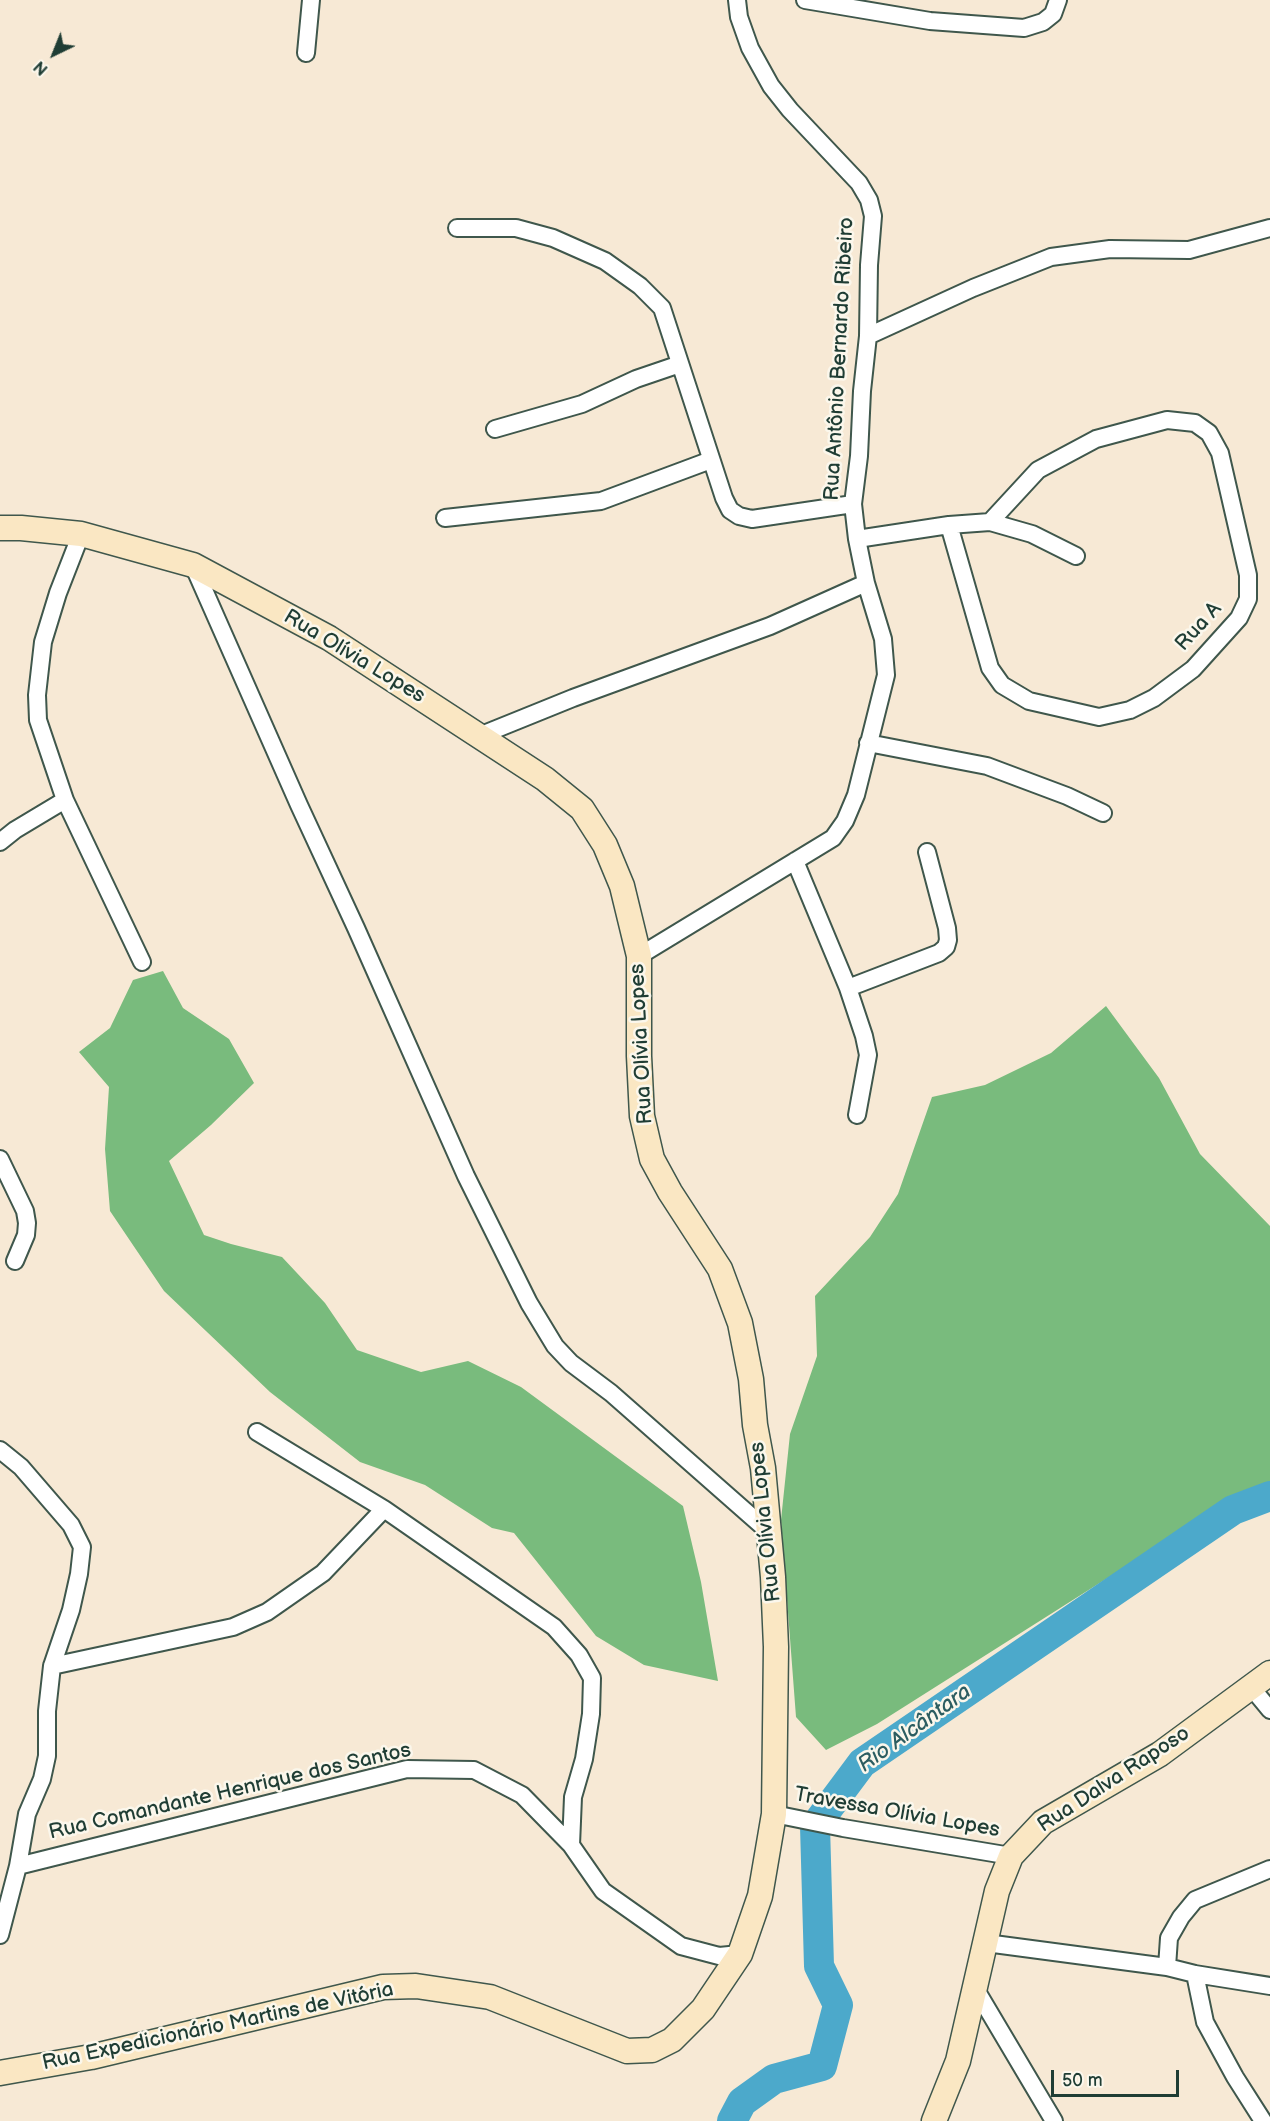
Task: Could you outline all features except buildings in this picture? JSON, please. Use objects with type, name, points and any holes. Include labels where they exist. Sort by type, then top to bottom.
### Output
[{"type":"street","points":[[306,52],[311,0]]},
{"type":"street","name":"Rua Antônio Bernardo Ribeiro","points":[[639,956],[833,838],[845,821],[856,795],[886,675],[883,639],[866,584],[857,539],[854,504],[868,336],[869,265],[873,216],[869,200],[859,183],[790,111],[771,86],[750,48],[737,0]]},
{"type":"street","points":[[805,0],[930,21],[1024,28],[1043,22],[1053,14],[1058,0]]},
{"type":"street","points":[[457,228],[516,228],[553,238],[605,261],[640,286],[662,308],[711,460],[730,510],[739,516],[752,519],[854,504]]},
{"type":"street","points":[[868,336],[973,288],[1051,257],[1110,249],[1189,250],[1270,228]]},
{"type":"street","points":[[495,429],[582,404],[636,379],[680,364]]},
{"type":"street","name":"Rua A","points":[[950,525],[990,668],[1002,685],[1029,701],[1099,717],[1130,710],[1154,698],[1193,669],[1239,618],[1248,599],[1248,575],[1220,453],[1209,433],[1195,423],[1167,420],[1096,439],[1038,470],[990,522]]},
{"type":"street","points":[[445,518],[601,501],[711,460]]},
{"type":"street","points":[[857,539],[950,525],[990,522],[1032,534],[1076,556]]},
{"type":"street","name":"Rua Olívia Lopes","points":[[0,528],[81,534],[193,565],[329,638],[545,779],[582,809],[605,845],[622,886],[639,956],[639,1056],[642,1116],[652,1159],[670,1192],[720,1269],[740,1323],[751,1379],[755,1425],[763,1468],[773,1577],[785,1817],[740,1954]]},
{"type":"street","points":[[81,534],[43,642],[38,720],[65,800],[142,962]]},
{"type":"street","points":[[193,565],[466,1176],[529,1303],[555,1346],[572,1363],[611,1393],[769,1532]]},
{"type":"street","points":[[478,736],[573,698],[770,626],[866,584]]},
{"type":"street","points":[[868,743],[987,766],[1067,796],[1103,813]]},
{"type":"street","points":[[0,842],[15,830],[65,800]]},
{"type":"street","points":[[848,988],[939,953],[946,947],[947,928],[927,852]]},
{"type":"street","points":[[795,861],[848,988],[864,1036],[868,1055],[857,1116]]},
{"type":"street","points":[[0,1159],[25,1211],[27,1223],[26,1235],[15,1261]]},
{"type":"street","points":[[257,1432],[384,1509],[554,1627],[579,1655],[592,1678],[591,1714],[584,1759],[573,1797],[570,1845]]},
{"type":"street","points":[[0,1450],[21,1467],[71,1525],[82,1547],[80,1574],[71,1610],[52,1666],[47,1711],[47,1756],[42,1779],[27,1814],[18,1866],[0,1935]]},
{"type":"street","points":[[52,1666],[233,1627],[267,1612],[323,1573],[384,1509]]},
{"type":"street","points":[[1260,1680],[1270,1710]]},
{"type":"street","name":"Rua Dalva Raposo","points":[[934,2121],[958,2061],[997,1892],[1011,1856],[1043,1822],[1160,1754],[1260,1680]]},
{"type":"street","name":"Rua Comandante Henrique dos Santos","points":[[18,1866],[407,1769],[474,1770],[522,1794],[570,1845],[603,1891],[681,1946],[719,1956],[740,1954]]},
{"type":"street","name":"Travessa Olívia Lopes","points":[[785,1817],[1011,1856]]},
{"type":"street","points":[[1167,1967],[1169,1938],[1181,1917],[1195,1900],[1270,1869]]},
{"type":"street","points":[[986,1942],[1167,1967],[1270,1986]]},
{"type":"street","name":"Rua Expedicionário Martins de Vitória","points":[[0,2073],[91,2057],[383,1987],[416,1986],[490,1997],[627,2051],[652,2050],[672,2040],[703,2009],[740,1954]]},
{"type":"street","points":[[1196,1974],[1205,2022],[1230,2069],[1263,2121]]},
{"type":"street","points":[[975,1988],[1054,2121]]},
{"type":"green space","points":[[163,971],[183,1008],[229,1039],[254,1083],[211,1125],[169,1161],[204,1235],[282,1257],[325,1303],[357,1350],[421,1372],[468,1361],[521,1387],[683,1506],[701,1582],[718,1681],[644,1665],[596,1636],[514,1533],[492,1528],[425,1485],[360,1462],[270,1392],[164,1291],[110,1211],[105,1149],[109,1087],[79,1052],[110,1028],[133,980]]},
{"type":"green space","points":[[1106,1006],[1159,1078],[1200,1154],[1270,1226],[1270,1483],[1226,1503],[877,1724],[826,1750],[796,1717],[781,1520],[790,1434],[817,1356],[815,1296],[870,1237],[898,1194],[932,1097],[985,1085],[1051,1053]]},
{"type":"waterway","name":"Rio Alcântara","points":[[732,2121],[742,2102],[774,2079],[822,2066],[838,2005],[819,1966],[815,1826],[862,1763],[1233,1510],[1270,1496]]}]
